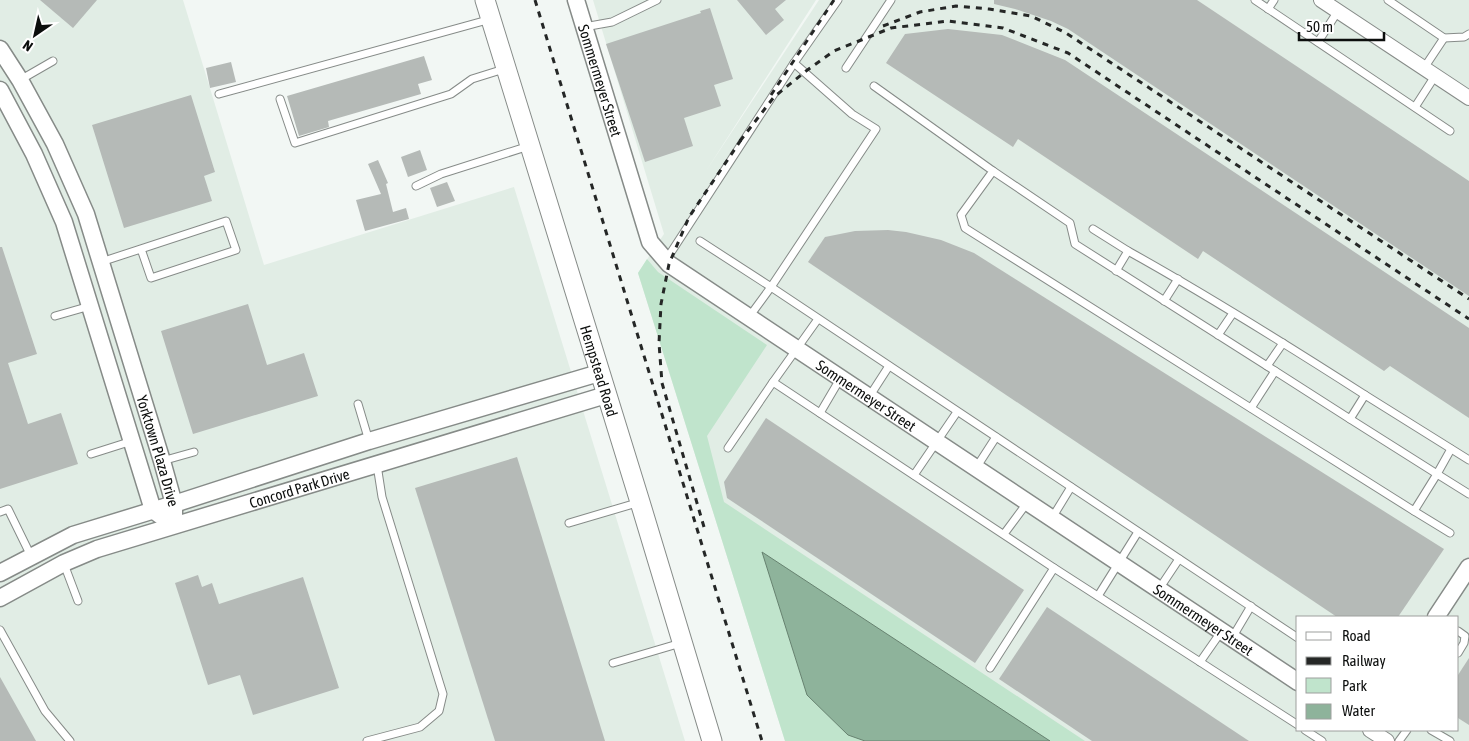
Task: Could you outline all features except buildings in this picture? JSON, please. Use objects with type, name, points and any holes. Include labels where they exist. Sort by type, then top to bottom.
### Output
[{"type":"main road","name":"Hempstead Road","points":[[485,0],[712,741]]},
{"type":"street","name":"Sommermeyer Street","points":[[576,0],[650,242],[666,260],[749,318],[1296,681]]},
{"type":"street","points":[[1321,0],[1469,98]]},
{"type":"street","name":"Yorktown Plaza Drive","points":[[0,49],[20,80],[55,144],[86,214],[162,461],[174,504],[174,527]]},
{"type":"street","points":[[0,90],[20,80]]},
{"type":"street","name":"Yorktown Plaza Drive","points":[[0,90],[34,154],[64,222],[153,510],[174,527]]},
{"type":"street","points":[[90,306],[116,312]]},
{"type":"street","name":"Concord Park Drive","points":[[0,573],[73,535],[369,441],[599,373]]},
{"type":"street","name":"Concord Park Drive","points":[[0,598],[64,563],[97,549],[606,395]]},
{"type":"street","points":[[369,441],[376,465]]},
{"type":"street","points":[[1437,616],[1469,567]]},
{"type":"street","points":[[1372,731],[1389,741]]},
{"type":"lane","points":[[584,27],[612,22],[657,0]]},
{"type":"lane","points":[[666,260],[794,63],[838,0]]},
{"type":"lane","points":[[846,68],[891,0]]},
{"type":"lane","points":[[1255,0],[1450,130]]},
{"type":"lane","points":[[1268,9],[1274,0]]},
{"type":"lane","points":[[1388,0],[1444,38],[1464,37],[1469,34]]},
{"type":"lane","points":[[1318,42],[1338,11]]},
{"type":"lane","points":[[219,94],[491,19]]},
{"type":"lane","points":[[1415,107],[1444,38]]},
{"type":"lane","points":[[20,80],[53,62]]},
{"type":"lane","points":[[749,318],[876,129],[852,114],[794,63]]},
{"type":"lane","points":[[280,99],[295,143],[451,94],[472,79],[506,68]]},
{"type":"lane","points":[[874,86],[1070,223],[1074,244],[1469,494]]},
{"type":"lane","points":[[416,186],[442,174],[530,146]]},
{"type":"lane","points":[[993,171],[961,215],[965,228],[1450,533]]},
{"type":"lane","points":[[100,262],[226,221],[236,250],[151,278],[141,249]]},
{"type":"lane","points":[[1094,229],[1128,252],[1178,279],[1283,342],[1469,460]]},
{"type":"lane","points":[[700,241],[1296,637]]},
{"type":"lane","points":[[1116,272],[1128,252]]},
{"type":"lane","points":[[1164,301],[1178,279]]},
{"type":"lane","points":[[55,316],[90,306]]},
{"type":"lane","points":[[1218,335],[1233,313]]},
{"type":"lane","points":[[728,448],[818,319]]},
{"type":"lane","points":[[1267,366],[1283,342]]},
{"type":"lane","points":[[868,397],[889,366]]},
{"type":"lane","points":[[1251,408],[1274,371]]},
{"type":"lane","points":[[820,413],[840,378]]},
{"type":"lane","points":[[774,382],[1054,568],[1296,724]]},
{"type":"lane","points":[[1350,419],[1365,395]]},
{"type":"lane","points":[[358,404],[369,441]]},
{"type":"lane","points":[[914,475],[958,412]]},
{"type":"lane","points":[[976,468],[996,438]]},
{"type":"lane","points":[[92,454],[132,441]]},
{"type":"lane","points":[[1414,511],[1451,449]]},
{"type":"lane","points":[[162,461],[194,452]]},
{"type":"lane","points":[[367,741],[420,727],[439,711],[443,694],[382,497],[376,465]]},
{"type":"lane","points":[[1052,519],[1071,487]]},
{"type":"lane","points":[[569,522],[640,502]]},
{"type":"lane","points":[[1004,534],[1027,502]]},
{"type":"lane","points":[[0,512],[8,509],[31,556]]},
{"type":"lane","points":[[1098,596],[1138,532]]},
{"type":"lane","points":[[1159,590],[1179,560]]},
{"type":"lane","points":[[64,563],[78,601]]},
{"type":"lane","points":[[990,668],[1054,568]]},
{"type":"lane","points":[[1200,662],[1227,635],[1251,606]]},
{"type":"lane","points":[[0,630],[4,644],[45,711],[70,741]]},
{"type":"lane","points":[[1459,632],[1465,636],[1464,643],[1459,651]]},
{"type":"lane","points":[[613,663],[681,643]]},
{"type":"lane","points":[[1307,731],[1322,741]]},
{"type":"lane","points":[[1389,741],[1404,731]]},
{"type":"lane","points":[[1433,731],[1450,741]]},
{"type":"shaded area","points":[[0,0],[183,0],[264,265],[514,187],[685,741],[0,741]]},
{"type":"shaded area","points":[[593,0],[816,0],[706,171],[819,0],[1469,0],[1469,741],[785,741],[638,273],[664,234]]},
{"type":"green space","points":[[647,259],[658,272],[767,345],[707,436],[724,502],[1085,741],[785,741],[638,273]]},
{"type":"water","points":[[762,552],[1050,741],[865,741],[848,735],[807,695]]},
{"type":"railway","points":[[535,0],[762,741]]},
{"type":"railway","points":[[771,95],[834,0]]},
{"type":"railway","points":[[883,26],[920,12],[956,6],[1031,16],[1066,33],[1469,299]]},
{"type":"railway","points":[[740,141],[774,97],[834,51],[891,28],[948,21],[1003,28],[1068,53],[1469,319]]},
{"type":"railway","points":[[704,527],[662,383],[659,343],[661,304],[669,264],[689,217],[743,137]]}]
